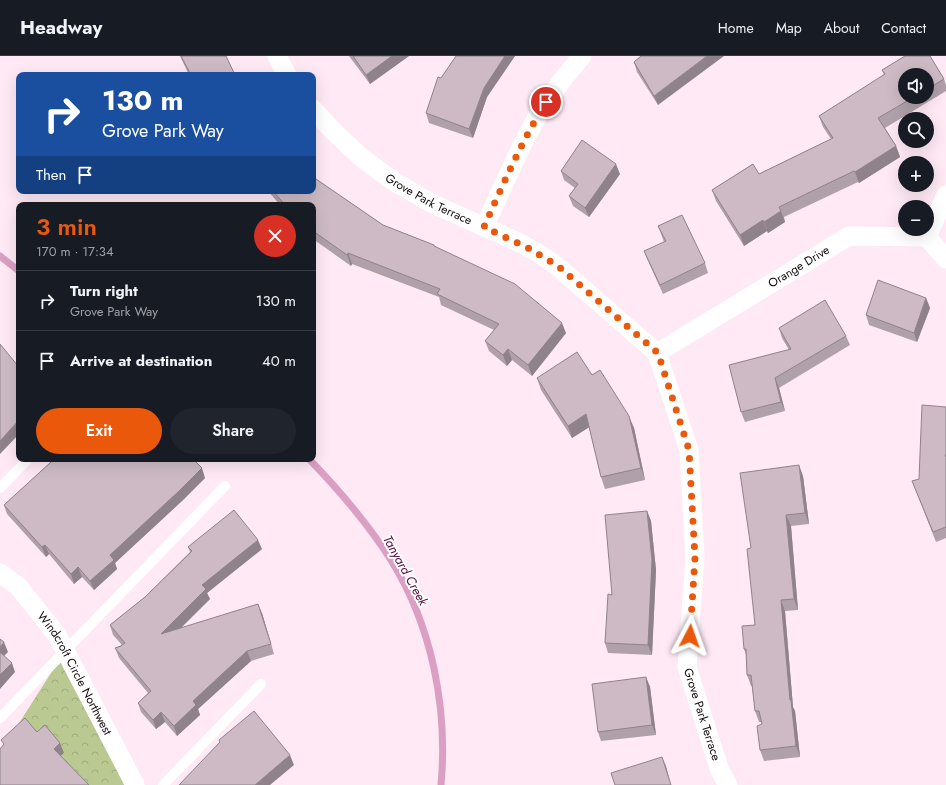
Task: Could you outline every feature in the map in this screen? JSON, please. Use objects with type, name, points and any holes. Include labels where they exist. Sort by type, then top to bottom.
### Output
[{"type":"street","points":[[277,56],[285,72]]},
{"type":"street","points":[[484,227],[523,143],[536,119],[546,102],[582,56]]},
{"type":"street","name":"Grove Park Terrace","points":[[316,112],[333,131],[362,158],[393,181],[433,204],[518,242],[558,266],[658,353],[689,450],[695,558],[687,667],[720,771],[728,785]]},
{"type":"street","points":[[946,195],[927,237],[946,259]]},
{"type":"street","name":"Orange Drive","points":[[658,353],[849,236],[927,237]]},
{"type":"street","name":"Windcroft Circle Northwest","points":[[0,573],[18,586],[57,634],[135,785]]},
{"type":"lane","points":[[0,488],[25,462]]},
{"type":"lane","points":[[0,718],[226,486]]},
{"type":"lane","points":[[163,785],[261,684]]},
{"type":"green space","points":[[65,651],[135,785],[0,785],[0,753]]},
{"type":"building","points":[[181,56],[226,56],[234,72],[189,72]]},
{"type":"building","points":[[353,56],[392,56],[366,75]]},
{"type":"building","points":[[456,56],[505,56],[484,88],[469,129],[426,113],[438,77],[441,78]]},
{"type":"building","points":[[641,56],[707,56],[654,96],[634,62]]},
{"type":"building","points":[[905,56],[930,56],[944,79],[934,85],[934,68],[898,68],[898,104],[902,104],[878,118],[896,146],[855,172],[854,171],[779,207],[781,211],[764,222],[763,220],[740,235],[712,190],[753,164],[759,174],[833,138],[819,116],[885,74],[882,70]]},
{"type":"building","points":[[582,140],[616,164],[585,208],[569,196],[578,184],[561,171]]},
{"type":"building","points":[[316,179],[383,225],[434,245],[515,284],[562,323],[528,365],[508,349],[503,355],[485,341],[499,324],[437,294],[440,289],[348,253],[347,255],[316,233],[316,202],[282,202],[276,194],[316,194]]},
{"type":"building","points":[[682,215],[705,263],[660,285],[644,251],[666,241],[658,226]]},
{"type":"building","points":[[878,280],[926,298],[914,333],[866,315]]},
{"type":"building","points":[[825,300],[846,336],[775,378],[781,402],[741,412],[729,365],[791,349],[779,328]]},
{"type":"building","points":[[0,344],[16,364],[16,423],[0,441]]},
{"type":"building","points":[[577,352],[592,375],[600,370],[629,416],[641,468],[601,477],[586,414],[568,426],[537,378]]},
{"type":"building","points":[[922,405],[946,407],[946,527],[933,532],[912,481],[919,479]]},
{"type":"building","points":[[51,462],[196,462],[202,468],[110,555],[114,560],[90,581],[78,567],[71,574],[45,545],[42,547],[4,505]]},
{"type":"building","points":[[799,465],[805,513],[786,515],[794,599],[781,600],[790,700],[796,746],[760,750],[757,726],[762,724],[759,711],[755,711],[751,675],[747,675],[746,649],[744,649],[742,626],[755,625],[747,549],[751,548],[740,473]]},
{"type":"building","points":[[234,510],[258,540],[202,585],[206,589],[161,634],[258,604],[271,644],[247,651],[193,701],[196,705],[174,726],[161,712],[153,720],[138,703],[151,691],[115,648],[125,643],[110,625],[145,597],[192,551],[188,547]]},
{"type":"building","points":[[647,511],[652,560],[648,645],[605,643],[608,594],[612,595],[605,515]]},
{"type":"building","points":[[0,639],[4,642],[0,647]]},
{"type":"building","points":[[0,652],[12,663],[0,675]]},
{"type":"building","points":[[646,677],[652,725],[598,732],[592,684]]},
{"type":"building","points":[[254,711],[290,755],[255,785],[179,785],[220,742],[219,740]]},
{"type":"building","points":[[25,718],[37,732],[45,725],[60,743],[54,749],[89,785],[0,785],[0,749],[4,744],[1,740]]},
{"type":"building","points":[[662,757],[671,785],[615,785],[611,773]]},
{"type":"waterway","name":"Tanyard Creek","points":[[0,256],[16,269]]},
{"type":"waterway","name":"Tanyard Creek","points":[[312,462],[373,533],[405,585],[417,612],[427,640],[439,697],[443,756],[441,785]]},
{"type":"route","points":[[546,102],[523,143],[484,227],[518,242],[558,266],[658,353],[689,450],[695,558],[690,636]]}]
